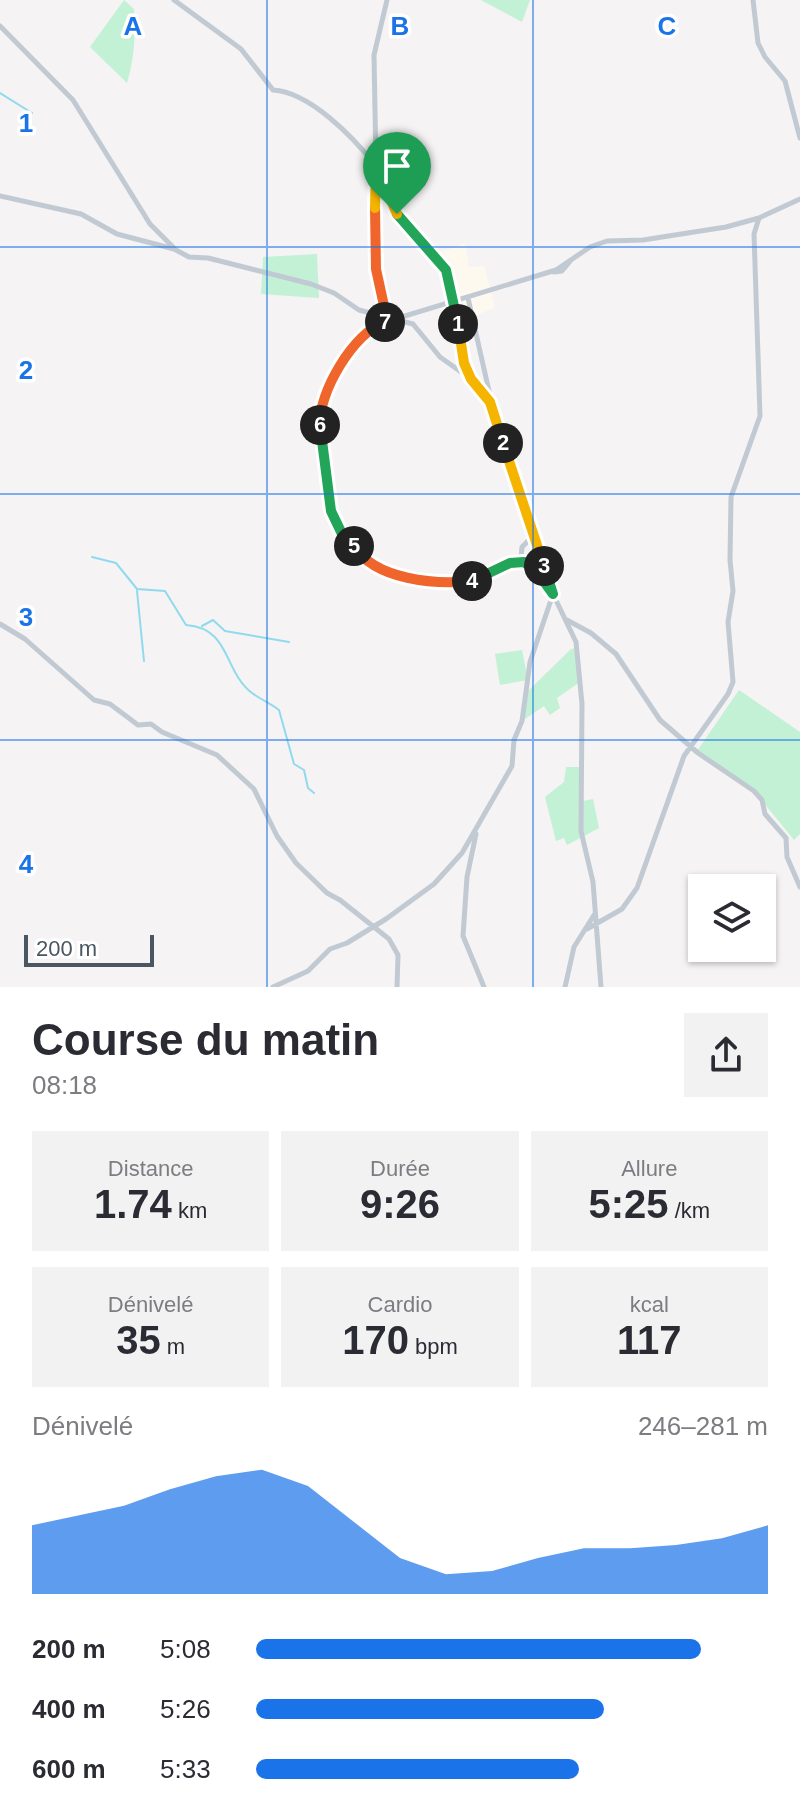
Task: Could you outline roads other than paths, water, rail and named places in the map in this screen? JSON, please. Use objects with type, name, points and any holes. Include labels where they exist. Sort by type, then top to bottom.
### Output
[{"type":"street","points":[[174,0],[241,49],[273,90],[285,90],[331,118],[376,166],[397,214],[446,270],[471,379]]},
{"type":"street","points":[[386,315],[376,269],[374,55],[387,0]]},
{"type":"street","points":[[753,0],[758,43],[765,57],[785,81],[800,138]]},
{"type":"street","points":[[0,26],[73,100],[150,224],[174,249]]},
{"type":"street","points":[[0,196],[68,210],[117,234],[174,249],[189,257],[208,258],[311,284],[334,293],[359,310],[386,315],[420,328],[440,357],[471,379],[490,402]]},
{"type":"street","points":[[553,594],[537,572],[524,562],[510,563],[480,580],[457,583],[397,577],[367,563],[339,530],[331,511],[319,410],[334,377],[362,334],[396,319],[453,303],[508,282],[546,273],[607,241],[693,234],[759,218],[800,199]]},
{"type":"street","points":[[587,929],[622,909],[637,888],[684,756],[728,694],[733,682],[728,622],[733,591],[731,497],[760,416],[754,234],[759,218]]},
{"type":"street","points":[[468,298],[490,402],[553,594],[577,648],[583,720],[581,831],[597,923],[601,987]]},
{"type":"street","points":[[524,562],[522,547],[534,535]]},
{"type":"street","points":[[273,987],[308,971],[330,949],[347,943],[447,872],[477,828],[515,759],[514,740],[522,721],[530,662],[553,594]]},
{"type":"street","points":[[565,618],[591,633],[616,654],[660,720],[762,800],[765,814],[786,838],[787,857],[800,887]]},
{"type":"street","points":[[0,624],[25,639],[94,700],[110,704],[125,719],[138,725],[151,724],[162,732],[217,755],[262,798],[277,836],[296,863],[327,893],[389,939],[398,955],[397,987]]},
{"type":"street","points":[[477,828],[467,877],[463,936],[484,987]]},
{"type":"street","points":[[565,987],[574,947],[587,929],[595,908]]},
{"type":"waterway","points":[[0,93],[32,113]]},
{"type":"waterway","points":[[92,557],[116,563],[137,589],[165,591],[186,625],[201,628],[219,642],[243,684],[279,710],[294,764],[304,770],[308,788],[314,793]]},
{"type":"waterway","points":[[137,591],[144,661]]},
{"type":"waterway","points":[[202,626],[213,620],[225,631],[289,642]]}]
